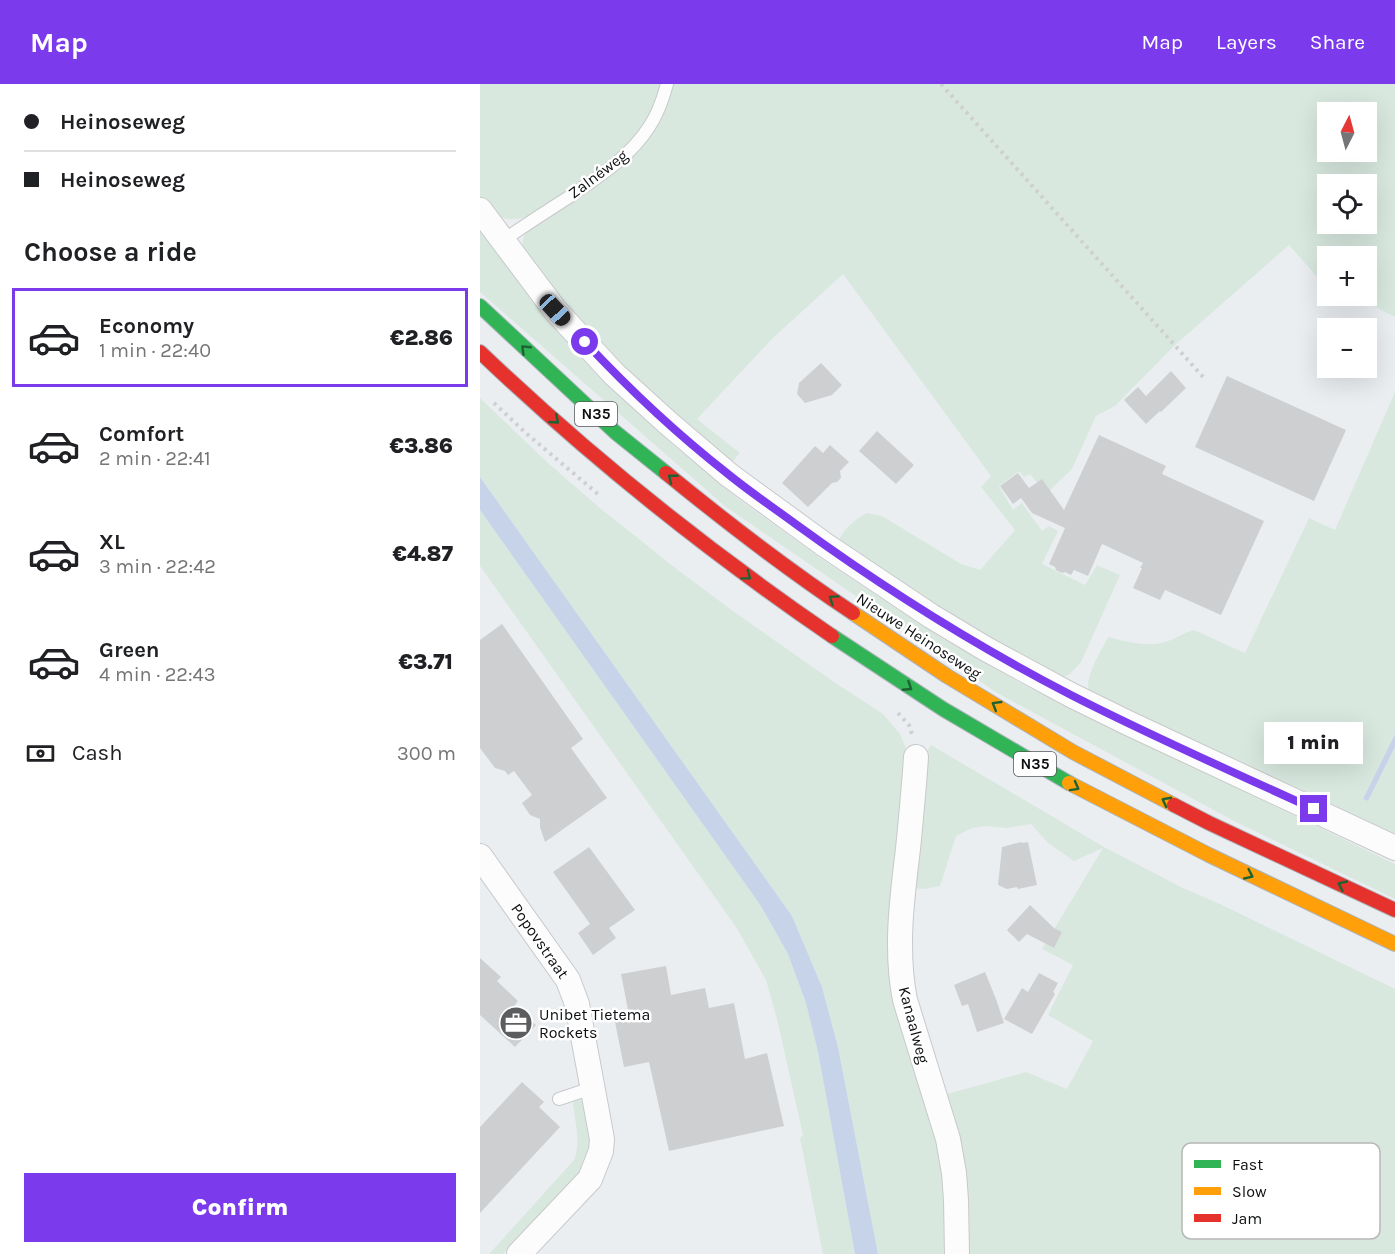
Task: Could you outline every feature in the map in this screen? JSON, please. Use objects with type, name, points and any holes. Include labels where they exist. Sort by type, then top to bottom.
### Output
[{"type":"highway","name":"Nieuwe Heinoseweg","points":[[480,306],[615,432],[718,515],[830,597],[938,669],[1073,752],[1209,823],[1395,910]]},
{"type":"highway","name":"N35","points":[[480,352],[611,469],[700,541],[786,605],[864,658],[992,739],[1080,790],[1226,864],[1395,944]]},
{"type":"street","points":[[480,210],[555,310],[614,374],[729,475],[834,551],[931,616],[1071,695],[1395,848]]},
{"type":"street","name":"Kanaalweg","points":[[916,757],[901,910],[902,984],[948,1139],[954,1173],[957,1254]]},
{"type":"street","name":"Popovstraat","points":[[480,856],[568,980],[577,1004],[602,1139],[601,1151],[590,1179],[519,1254]]},
{"type":"lane","name":"Zalnéweg","points":[[502,241],[600,176],[621,159],[649,127],[660,107],[667,84]]},
{"type":"lane","points":[[559,1099],[592,1088]]},
{"type":"path","points":[[941,84],[1204,378]]},
{"type":"shaded area","points":[[480,84],[661,84],[643,125],[616,156],[595,173],[533,214],[508,219],[490,210],[480,198]]},
{"type":"shaded area","points":[[672,84],[1395,84],[1395,317],[1373,306],[1377,306],[1377,246],[1317,246],[1317,277],[1289,245],[1174,346],[1115,406],[1096,416],[1072,469],[1046,494],[1030,474],[1024,477],[1019,471],[999,486],[1013,510],[1022,503],[1042,531],[1049,526],[1058,531],[1042,564],[1085,585],[1097,565],[1120,575],[1081,662],[1070,674],[1056,679],[965,628],[838,543],[846,529],[866,513],[882,516],[961,564],[980,570],[1015,530],[981,487],[991,476],[843,274],[773,338],[697,419],[740,453],[733,461],[725,463],[650,397],[524,258],[522,244],[527,230],[612,172]]},
{"type":"shaded area","points":[[480,226],[567,336],[626,402],[673,445],[736,497],[820,558],[940,637],[1020,683],[1395,864],[1395,899],[1236,822],[997,693],[726,507],[480,292]]},
{"type":"shaded area","points":[[1395,392],[1395,734],[1363,799],[1368,801],[1395,747],[1395,836],[1089,694],[1088,687],[1094,665],[1108,637],[1138,644],[1153,644],[1168,641],[1194,630],[1245,653],[1309,518],[1335,530]]},
{"type":"shaded area","points":[[480,398],[548,463],[601,509],[733,611],[883,714],[900,734],[907,751],[895,904],[941,1137],[951,1254],[878,1254],[838,1047],[822,987],[792,916],[480,477]]},
{"type":"shaded area","points":[[480,510],[761,906],[788,954],[806,1003],[818,1052],[855,1254],[823,1254],[800,1138],[803,1135],[766,980],[736,927],[480,566]]},
{"type":"shaded area","points":[[931,745],[1104,847],[1183,888],[1395,989],[1395,1254],[961,1254],[940,1096],[1026,1072],[1067,1089],[1093,1041],[1048,1015],[1073,965],[1042,949],[1103,848],[1074,861],[1048,843],[1031,824],[1007,828],[986,826],[972,828],[956,836],[940,886],[924,889],[911,888],[921,762]]},
{"type":"shaded area","points":[[577,1100],[583,1101],[591,1141],[589,1153],[580,1172],[503,1254],[489,1254],[574,1160],[577,1140],[573,1104]]},
{"type":"water","points":[[480,477],[792,916],[822,987],[838,1047],[878,1254],[855,1254],[818,1052],[806,1003],[788,954],[761,906],[480,510]]},
{"type":"water","points":[[1395,734],[1395,747],[1368,801],[1363,799]]},
{"type":"building","points":[[821,363],[842,385],[832,395],[805,403],[797,394],[799,383]]},
{"type":"building","points":[[1171,371],[1186,388],[1146,424],[1124,400],[1138,387],[1146,396]]},
{"type":"building","points":[[1227,376],[1346,430],[1314,501],[1195,447]]},
{"type":"building","points":[[877,431],[914,465],[896,484],[859,451]]},
{"type":"building","points":[[1099,435],[1166,466],[1162,474],[1264,521],[1221,615],[1165,590],[1160,600],[1133,588],[1143,563],[1102,544],[1088,576],[1074,570],[1071,575],[1062,573],[1049,564],[1065,528],[1032,513],[1021,498],[1013,504],[1000,486],[1018,473],[1029,488],[1042,479],[1064,510]]},
{"type":"building","points":[[830,445],[849,462],[840,471],[841,478],[832,483],[808,507],[782,483],[815,446],[823,453]]},
{"type":"building","points":[[502,624],[583,739],[571,748],[607,798],[545,842],[540,819],[530,815],[522,803],[532,795],[514,771],[508,775],[505,771],[495,768],[480,748],[480,640]]},
{"type":"building","points":[[1028,842],[1037,885],[1007,889],[998,885],[1002,847]]},
{"type":"building","points":[[589,847],[635,910],[609,928],[616,938],[593,955],[578,933],[590,924],[553,872]]},
{"type":"building","points":[[1030,905],[1054,928],[1062,932],[1054,948],[1027,934],[1019,942],[1007,930]]},
{"type":"building","points":[[480,958],[501,977],[497,981],[518,1001],[514,1006],[536,1025],[515,1047],[480,1015]]},
{"type":"building","points":[[666,966],[671,995],[705,988],[709,1008],[734,1003],[745,1059],[767,1053],[784,1126],[669,1151],[649,1062],[624,1067],[615,1022],[630,1020],[621,974]]},
{"type":"building","points":[[985,972],[1004,1023],[977,1032],[968,1004],[962,1006],[954,985]]},
{"type":"building","points":[[1039,973],[1058,983],[1053,992],[1055,994],[1032,1034],[1004,1019],[1022,988],[1028,992]]},
{"type":"building","points":[[522,1082],[544,1102],[539,1107],[560,1127],[480,1213],[480,1127]]},
{"type":"traffic: fast","points":[[480,306],[615,432],[666,473]]},
{"type":"traffic: fast","points":[[832,636],[943,709],[1069,783]]},
{"type":"traffic: slow","points":[[853,613],[947,676],[1073,752],[1174,805]]},
{"type":"traffic: slow","points":[[1069,783],[1209,855],[1395,944]]},
{"type":"traffic: jam","points":[[480,352],[521,391],[650,501],[740,570],[832,636]]},
{"type":"traffic: jam","points":[[666,473],[711,510],[853,613]]},
{"type":"traffic: jam","points":[[1174,805],[1395,910]]},
{"type":"place","name":"Unibet Tietema Rockets","points":[[516,1023]]},
{"type":"route","points":[[585,342],[614,374],[729,475],[825,545],[931,616],[1071,695],[1314,809]]}]
